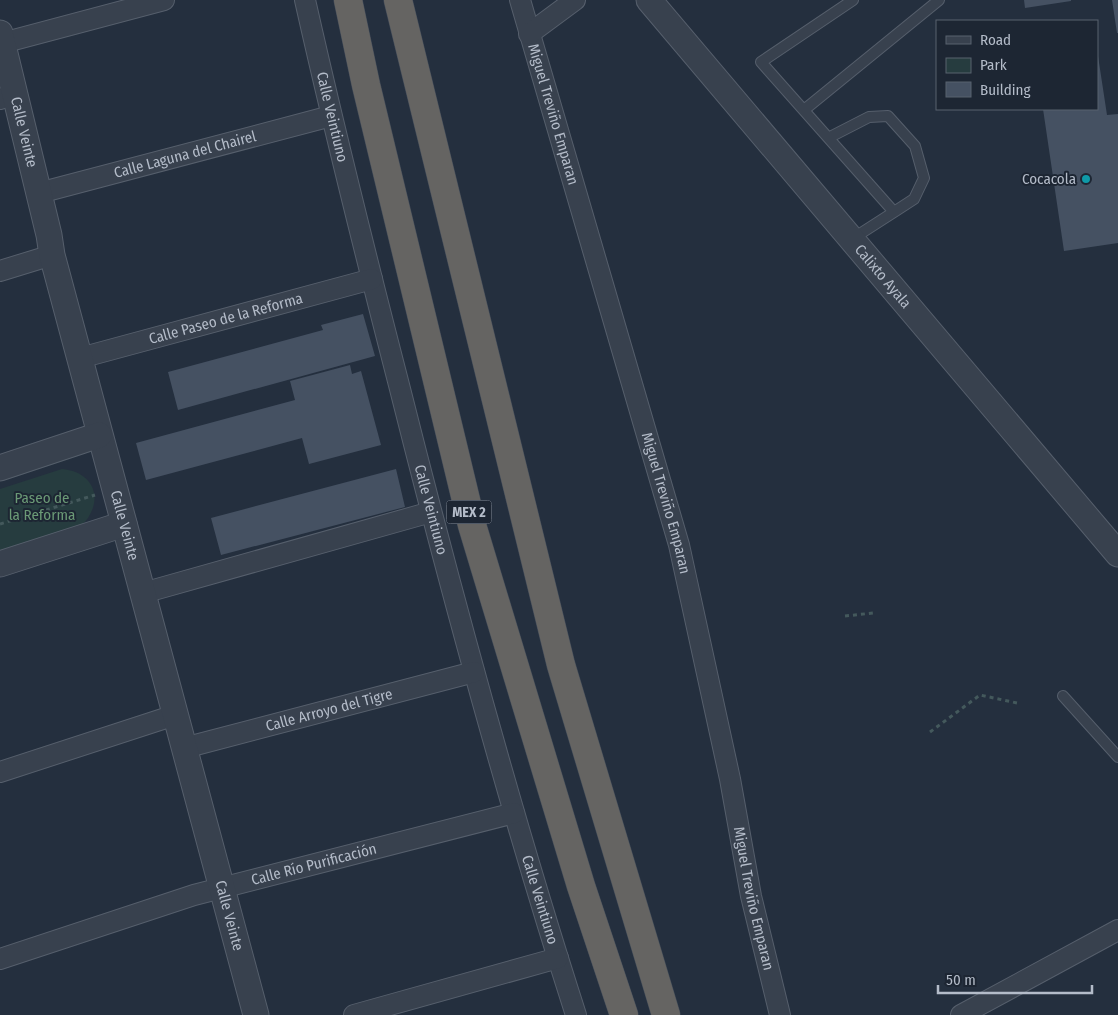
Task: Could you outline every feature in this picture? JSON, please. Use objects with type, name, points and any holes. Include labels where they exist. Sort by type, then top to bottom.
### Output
[{"type":"highway","name":"MEX 2","points":[[348,0],[366,85],[472,525],[567,840],[624,1015]]},
{"type":"highway","points":[[398,0],[561,665],[666,1015]]},
{"type":"street","points":[[1,38],[164,0]]},
{"type":"street","name":"Calle Veintiuno","points":[[305,0],[331,116],[431,512],[514,813],[576,1015]]},
{"type":"street","name":"Miguel Treviño Emparan","points":[[520,0],[680,545],[730,779],[751,896],[780,1015]]},
{"type":"street","points":[[529,34],[575,0]]},
{"type":"street","name":"Calixto Ayala","points":[[649,0],[1118,554]]},
{"type":"street","name":"Calle Veinte","points":[[1,38],[7,97],[39,193],[52,254],[99,435],[256,1015]]},
{"type":"street","name":"Calle Laguna del Chairel","points":[[39,193],[331,116]]},
{"type":"street","points":[[0,271],[52,254]]},
{"type":"street","name":"Calle Paseo de la Reforma","points":[[80,358],[372,279]]},
{"type":"street","points":[[0,468],[99,435]]},
{"type":"street","points":[[143,592],[431,512]]},
{"type":"street","points":[[0,564],[124,524]]},
{"type":"street","name":"Calle Arroyo del Tigre","points":[[184,748],[474,672]]},
{"type":"street","points":[[0,772],[175,715]]},
{"type":"street","name":"Calle Río Purificación","points":[[0,959],[194,895],[514,813]]},
{"type":"street","points":[[961,1015],[1118,930]]},
{"type":"street","points":[[354,1015],[558,958]]},
{"type":"lane","points":[[853,0],[761,62],[830,137],[894,212]]},
{"type":"lane","points":[[804,110],[939,0]]},
{"type":"lane","points":[[830,137],[869,117],[888,116],[915,146],[924,178],[914,199],[851,239]]},
{"type":"lane","points":[[1063,696],[1118,757]]},
{"type":"path","points":[[0,524],[114,489]]},
{"type":"path","points":[[845,616],[873,613]]},
{"type":"path","points":[[930,732],[980,696],[1017,703]]},
{"type":"green space","name":"Paseo de la Reforma","points":[[62,469],[74,471],[89,482],[93,490],[94,499],[93,508],[88,517],[81,526],[0,552],[0,489]]},
{"type":"building","points":[[1024,0],[1071,0],[1071,1],[1025,8]]},
{"type":"building","points":[[1112,0],[1118,0],[1118,33],[1117,33]]},
{"type":"building","name":"Cocacola","points":[[1098,56],[1107,115],[1118,114],[1118,243],[1064,251],[1043,110],[1098,110]]},
{"type":"building","points":[[363,314],[375,356],[178,410],[168,372],[323,330],[321,325]]},
{"type":"building","points":[[350,365],[352,374],[361,371],[381,445],[309,464],[302,438],[146,480],[136,443],[295,400],[290,381]]},
{"type":"building","points":[[396,469],[405,507],[221,555],[211,518]]},
{"type":"place","name":"Cocacola","points":[[1086,179]]}]
